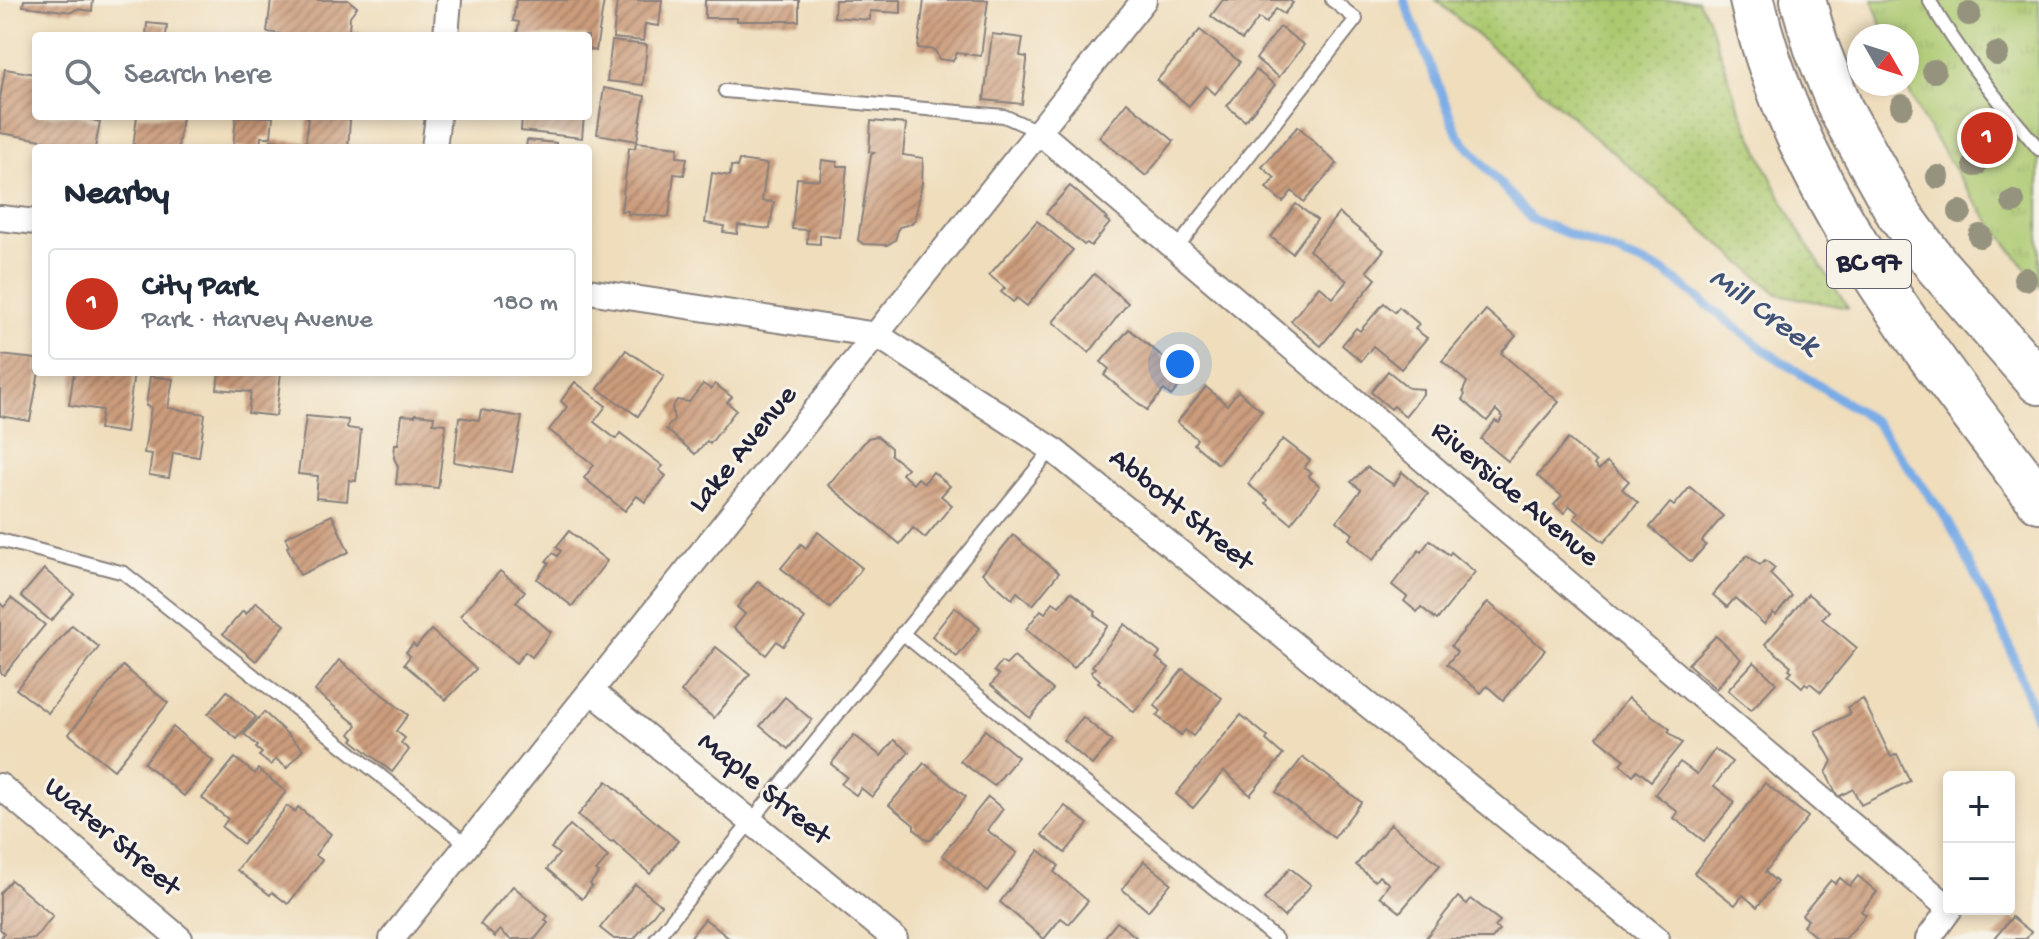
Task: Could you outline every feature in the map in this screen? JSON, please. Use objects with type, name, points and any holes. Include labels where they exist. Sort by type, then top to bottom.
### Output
[{"type":"highway","name":"BC 97","points":[[1752,0],[1780,98],[1845,226],[1884,288],[1977,420],[2039,500]]},
{"type":"highway","name":"BC 97","points":[[1803,0],[1816,46],[1841,110],[1899,214],[1938,267],[2039,382]]},
{"type":"street","points":[[446,32],[449,0]]},
{"type":"street","name":"Lake Avenue","points":[[392,939],[1144,0]]},
{"type":"street","points":[[434,144],[438,120]]},
{"type":"street","name":"Riverside Avenue","points":[[1038,131],[1943,902]]},
{"type":"street","points":[[0,218],[32,222]]},
{"type":"street","name":"Abbott Street","points":[[592,292],[877,335],[1052,449],[1657,939]]},
{"type":"street","name":"Maple Street","points":[[591,691],[895,939]]},
{"type":"street","name":"Water Street","points":[[0,786],[180,939]]},
{"type":"street","name":"Riverside Avenue","points":[[1928,939],[1945,915]]},
{"type":"lane","points":[[1176,249],[1356,19],[1332,0]]},
{"type":"lane","points":[[1929,0],[1947,32],[1988,90],[2039,149]]},
{"type":"lane","points":[[725,91],[1004,116],[1038,131]]},
{"type":"lane","points":[[656,939],[1052,449]]},
{"type":"lane","points":[[0,540],[124,573],[468,845]]},
{"type":"lane","points":[[902,633],[1276,939]]},
{"type":"green space","points":[[1436,0],[1697,0],[1707,16],[1737,102],[1767,170],[1798,230],[1848,308],[1778,294]]},
{"type":"green space","points":[[1872,0],[2039,0],[2039,286],[1973,199],[1911,96],[1919,96],[1919,24],[1881,24]]},
{"type":"building","points":[[24,0],[93,0],[92,11],[76,9],[72,12],[23,6]]},
{"type":"building","points":[[271,0],[348,0],[357,7],[350,16],[349,30],[361,31],[361,32],[267,32]]},
{"type":"building","points":[[516,0],[604,0],[596,51],[592,50],[592,32],[518,32],[519,22],[513,21]]},
{"type":"building","points":[[617,0],[662,0],[659,26],[645,24],[643,41],[613,38]]},
{"type":"building","points":[[705,0],[799,0],[799,21],[705,18]]},
{"type":"building","points":[[835,0],[901,0],[901,13],[870,11],[870,20],[834,17]]},
{"type":"building","points":[[924,0],[988,0],[981,56],[957,53],[953,61],[939,59],[935,50],[918,48]]},
{"type":"building","points":[[1223,0],[1289,0],[1293,3],[1284,14],[1276,9],[1266,23],[1259,18],[1242,40],[1211,16]]},
{"type":"building","points":[[147,23],[167,25],[166,32],[146,32]]},
{"type":"building","points":[[1280,27],[1304,45],[1279,77],[1256,59]]},
{"type":"building","points":[[1200,30],[1240,62],[1215,94],[1206,86],[1189,106],[1157,80]]},
{"type":"building","points":[[992,34],[1023,38],[1020,56],[1027,57],[1027,61],[1022,104],[984,100]]},
{"type":"building","points":[[612,41],[647,45],[643,85],[607,81]]},
{"type":"building","points":[[5,69],[32,73],[32,120],[100,122],[96,144],[66,144],[0,133],[0,98]]},
{"type":"building","points":[[1256,70],[1275,85],[1245,121],[1227,106]]},
{"type":"building","points":[[604,88],[645,96],[637,141],[597,134]]},
{"type":"building","points":[[1127,102],[1174,141],[1146,176],[1099,137]]},
{"type":"building","points":[[136,120],[182,120],[178,144],[134,144]]},
{"type":"building","points":[[236,120],[273,120],[271,137],[261,137],[260,144],[233,144]]},
{"type":"building","points":[[308,120],[350,120],[348,144],[270,144],[271,140],[306,142]]},
{"type":"building","points":[[522,120],[584,120],[582,138],[521,131]]},
{"type":"building","points":[[871,121],[906,124],[903,155],[923,158],[915,219],[911,224],[899,227],[895,240],[887,245],[863,244],[858,240],[871,155],[874,153],[869,152]]},
{"type":"building","points":[[1298,126],[1337,164],[1304,202],[1292,191],[1283,202],[1266,188],[1275,178],[1262,167]]},
{"type":"building","points":[[527,140],[556,143],[556,144],[526,144]]},
{"type":"building","points":[[636,142],[678,147],[677,157],[687,158],[684,175],[674,174],[669,217],[621,211],[629,148],[635,148]]},
{"type":"building","points":[[739,160],[767,164],[762,201],[774,202],[770,229],[738,225],[737,234],[723,232],[724,226],[705,223],[712,173],[730,176],[731,166],[737,167]]},
{"type":"building","points":[[822,160],[847,166],[840,238],[820,235],[820,244],[807,243],[808,230],[792,229],[797,178],[820,180]]},
{"type":"building","points":[[1070,186],[1110,223],[1091,246],[1087,243],[1084,245],[1046,213]]},
{"type":"building","points":[[1296,204],[1317,220],[1292,253],[1271,237]]},
{"type":"building","points":[[1339,213],[1384,250],[1367,271],[1376,279],[1321,346],[1291,321],[1319,286],[1333,298],[1347,281],[1309,250]]},
{"type":"building","points":[[1037,221],[1073,250],[1027,306],[1017,298],[1013,302],[1001,292],[1005,288],[989,275]]},
{"type":"building","points":[[1094,274],[1128,303],[1089,353],[1053,322]]},
{"type":"building","points":[[1384,303],[1395,312],[1399,307],[1419,324],[1415,329],[1427,338],[1401,369],[1373,346],[1361,361],[1342,345],[1356,328],[1360,331]]},
{"type":"building","points":[[1486,310],[1516,336],[1501,353],[1559,402],[1508,461],[1481,439],[1495,421],[1499,423],[1503,417],[1496,410],[1487,421],[1462,399],[1467,382],[1442,361]]},
{"type":"building","points":[[1129,329],[1187,377],[1171,396],[1164,390],[1147,410],[1104,375],[1109,369],[1101,362]]},
{"type":"building","points":[[626,350],[664,376],[638,416],[598,389]]},
{"type":"building","points":[[0,355],[32,359],[32,376],[38,376],[30,421],[0,416]]},
{"type":"building","points":[[1388,371],[1409,388],[1423,389],[1423,394],[1405,416],[1371,392]]},
{"type":"building","points":[[73,376],[133,376],[126,433],[99,429],[102,410],[69,405]]},
{"type":"building","points":[[150,376],[173,379],[168,408],[205,414],[199,457],[173,453],[169,478],[149,475],[152,454],[144,453],[151,407],[146,406]]},
{"type":"building","points":[[219,376],[281,376],[276,416],[248,413],[251,392],[217,389]]},
{"type":"building","points":[[575,382],[606,406],[594,422],[616,439],[620,433],[663,466],[659,470],[666,476],[645,502],[637,496],[625,511],[584,478],[594,465],[549,430],[567,407],[561,401]]},
{"type":"building","points":[[703,384],[711,389],[715,384],[732,397],[727,402],[736,410],[710,444],[707,441],[695,454],[666,429],[674,419],[672,407],[677,400],[689,402]]},
{"type":"building","points":[[1206,387],[1227,405],[1238,391],[1262,411],[1218,464],[1194,444],[1197,439],[1177,422]]},
{"type":"building","points":[[481,410],[522,417],[512,472],[454,462],[459,417],[479,420]]},
{"type":"building","points":[[402,415],[434,416],[433,423],[446,424],[438,488],[396,484],[398,466],[394,458],[395,444],[398,444]]},
{"type":"building","points":[[306,416],[348,420],[347,428],[361,430],[356,481],[349,480],[347,501],[316,498],[318,476],[298,474]]},
{"type":"building","points":[[877,436],[891,448],[891,455],[907,468],[902,474],[913,484],[918,478],[924,483],[933,472],[950,486],[941,496],[952,505],[925,538],[913,528],[900,544],[828,485],[868,438]]},
{"type":"building","points":[[1283,439],[1310,460],[1304,468],[1320,486],[1291,523],[1248,484]]},
{"type":"building","points":[[1568,439],[1596,462],[1594,465],[1599,470],[1607,462],[1629,481],[1622,489],[1638,503],[1604,542],[1574,518],[1578,513],[1570,506],[1564,513],[1554,505],[1562,496],[1537,476]]},
{"type":"building","points":[[1367,467],[1394,485],[1402,472],[1428,494],[1373,560],[1349,539],[1353,534],[1337,521],[1361,490],[1351,482]]},
{"type":"building","points":[[1690,487],[1723,516],[1702,541],[1706,545],[1691,562],[1650,527],[1670,503],[1674,506]]},
{"type":"building","points":[[332,515],[349,552],[300,575],[285,537]]},
{"type":"building","points":[[569,531],[607,561],[572,606],[537,579],[549,563],[546,561],[553,553],[557,556],[561,551],[556,547]]},
{"type":"building","points":[[818,532],[862,568],[830,608],[781,568],[801,544],[806,548]]},
{"type":"building","points":[[1013,535],[1059,573],[1033,605],[1017,592],[1012,599],[982,573]]},
{"type":"building","points":[[1430,540],[1475,572],[1437,620],[1421,607],[1417,612],[1404,601],[1407,597],[1392,585]]},
{"type":"building","points":[[1747,555],[1760,565],[1765,560],[1775,568],[1770,574],[1792,596],[1764,624],[1735,598],[1727,607],[1713,595]]},
{"type":"building","points":[[44,569],[74,594],[51,621],[21,596]]},
{"type":"building","points":[[500,571],[525,591],[516,602],[551,632],[532,657],[525,652],[516,663],[460,616]]},
{"type":"building","points":[[758,581],[805,619],[783,646],[777,641],[766,655],[734,628],[745,614],[737,607]]},
{"type":"building","points":[[1071,592],[1108,626],[1074,668],[1026,629],[1041,610],[1045,613],[1053,602],[1059,606]]},
{"type":"building","points":[[1808,594],[1829,611],[1822,619],[1857,648],[1821,692],[1810,683],[1802,687],[1788,675],[1792,671],[1789,669],[1791,666],[1765,644]]},
{"type":"building","points":[[11,598],[45,625],[4,675],[0,672],[0,603],[4,607]]},
{"type":"building","points":[[256,602],[285,625],[256,661],[223,634],[243,611],[246,614]]},
{"type":"building","points":[[1488,602],[1545,650],[1503,700],[1487,686],[1481,693],[1447,664],[1457,652],[1451,646]]},
{"type":"building","points":[[955,607],[980,628],[957,657],[932,636]]},
{"type":"building","points":[[1125,624],[1160,653],[1156,658],[1169,668],[1134,712],[1098,682],[1100,680],[1091,672],[1095,668],[1092,666]]},
{"type":"building","points":[[72,625],[99,647],[48,713],[16,689]]},
{"type":"building","points":[[431,630],[476,669],[446,700],[404,664],[410,656],[406,652],[413,644],[416,647]]},
{"type":"building","points":[[1716,636],[1741,659],[1716,689],[1688,664]]},
{"type":"building","points":[[716,647],[750,674],[714,718],[681,692]]},
{"type":"building","points":[[1014,657],[1053,690],[1030,718],[991,685],[999,675],[994,671],[1001,662],[1006,665]]},
{"type":"building","points":[[339,660],[408,715],[396,731],[405,738],[401,743],[409,750],[392,772],[352,740],[354,738],[350,734],[357,725],[315,691]]},
{"type":"building","points":[[1754,662],[1776,683],[1751,710],[1728,690]]},
{"type":"building","points":[[123,666],[168,703],[114,770],[69,734]]},
{"type":"building","points":[[1183,669],[1222,698],[1193,736],[1185,730],[1181,735],[1157,716],[1161,711],[1154,705]]},
{"type":"building","points":[[227,691],[256,717],[237,739],[208,714]]},
{"type":"building","points":[[785,697],[812,720],[788,749],[760,726]]},
{"type":"building","points":[[1628,698],[1670,729],[1668,732],[1682,743],[1651,781],[1637,770],[1633,775],[1620,764],[1624,759],[1597,737]]},
{"type":"building","points":[[1863,699],[1891,757],[1897,754],[1910,781],[1861,805],[1853,789],[1838,797],[1826,773],[1832,761],[1815,731],[1850,714],[1847,707]]},
{"type":"building","points":[[264,712],[303,749],[287,768],[276,759],[271,765],[259,756],[262,753],[256,748],[258,746],[244,734]]},
{"type":"building","points":[[1241,715],[1268,737],[1266,740],[1283,755],[1250,795],[1224,771],[1193,808],[1176,794]]},
{"type":"building","points":[[1083,717],[1112,741],[1092,765],[1063,740]]},
{"type":"building","points":[[173,727],[213,761],[184,796],[144,763]]},
{"type":"building","points":[[985,730],[1018,757],[994,786],[960,761]]},
{"type":"building","points":[[854,735],[881,756],[894,740],[909,752],[872,797],[861,788],[856,795],[841,784],[847,777],[831,764]]},
{"type":"building","points":[[1715,749],[1732,762],[1714,786],[1735,802],[1704,841],[1674,818],[1678,812],[1655,794],[1680,762],[1697,774]]},
{"type":"building","points":[[1303,757],[1361,802],[1334,838],[1276,792]]},
{"type":"building","points":[[235,758],[255,774],[258,769],[286,792],[243,844],[222,827],[228,819],[202,798]]},
{"type":"building","points":[[924,763],[966,797],[931,840],[927,840],[889,805]]},
{"type":"building","points":[[607,781],[678,841],[650,874],[578,815]]},
{"type":"building","points":[[1765,783],[1808,817],[1765,872],[1777,882],[1757,907],[1743,895],[1735,905],[1694,873]]},
{"type":"building","points":[[988,797],[1003,809],[987,830],[1017,853],[987,891],[942,855]]},
{"type":"building","points":[[287,806],[295,812],[298,807],[331,834],[315,855],[322,860],[288,904],[272,892],[270,895],[237,870]]},
{"type":"building","points":[[1065,806],[1088,824],[1065,853],[1042,835]]},
{"type":"building","points":[[1391,824],[1440,865],[1400,912],[1380,896],[1389,884],[1379,876],[1375,881],[1356,865]]},
{"type":"building","points":[[570,825],[608,857],[596,871],[599,873],[582,899],[547,869],[559,854],[551,848]]},
{"type":"building","points":[[1039,850],[1059,866],[1054,872],[1088,901],[1069,924],[1061,918],[1044,939],[1000,902]]},
{"type":"building","points":[[1144,861],[1171,883],[1148,911],[1122,889]]},
{"type":"building","points":[[1290,868],[1311,885],[1284,917],[1264,899]]},
{"type":"building","points":[[1858,876],[1877,892],[1861,911],[1866,915],[1845,939],[1818,939],[1803,926],[1808,920],[1802,915],[1831,880],[1835,884],[1840,878],[1850,886]]},
{"type":"building","points":[[11,880],[53,916],[34,939],[0,939],[4,933],[0,929],[0,893]]},
{"type":"building","points":[[635,884],[661,905],[634,939],[614,939],[600,928]]},
{"type":"building","points":[[513,886],[548,916],[545,920],[548,923],[535,939],[510,939],[500,930],[495,937],[480,924]]},
{"type":"building","points":[[1458,897],[1467,904],[1471,899],[1500,921],[1495,927],[1499,930],[1492,939],[1425,939]]},
{"type":"building","points":[[2012,917],[2031,932],[2026,939],[1994,939]]},
{"type":"building","points":[[705,919],[730,939],[689,939]]},
{"type":"building","points":[[1117,922],[1136,937],[1103,939]]},
{"type":"waterway","name":"Mill Creek","points":[[1404,0],[1458,135],[1531,219],[1665,272],[1766,351],[1875,422],[1949,522],[2007,640],[2039,726]]},
{"type":"place","name":"City Park","points":[[1987,138]]}]
